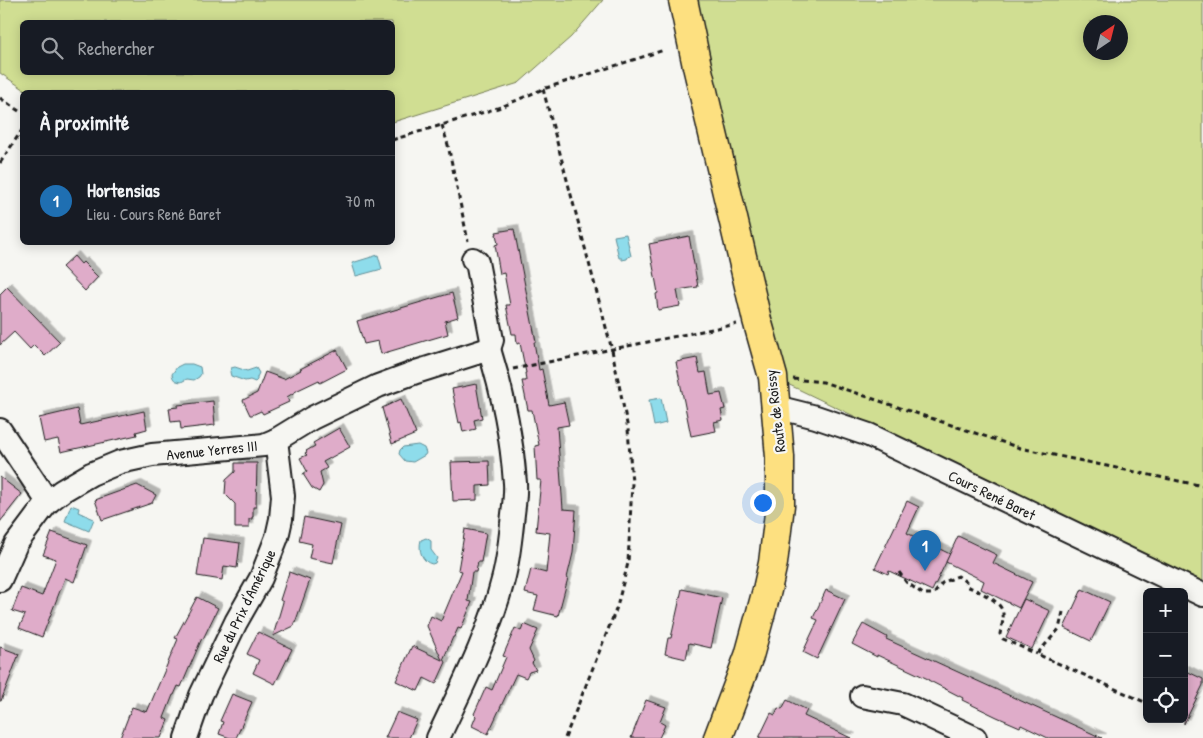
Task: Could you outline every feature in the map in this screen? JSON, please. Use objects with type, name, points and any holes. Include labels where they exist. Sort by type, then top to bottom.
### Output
[{"type":"main road","name":"Route de Roissy","points":[[685,12],[757,320],[773,376],[780,457],[780,505],[773,563],[765,601],[749,656],[718,738]]},
{"type":"street","points":[[438,738],[486,634],[504,580],[515,503],[515,483],[509,435],[497,372],[489,349],[492,340],[476,262],[473,259]]},
{"type":"street","name":"Avenue Yerres III","points":[[0,580],[16,544],[48,502],[62,491],[91,474],[120,462],[152,455],[264,445],[276,440],[312,418],[378,386],[489,349]]},
{"type":"street","name":"Cours René Baret","points":[[776,407],[816,416],[869,435],[1203,595]]},
{"type":"street","points":[[0,430],[48,502]]},
{"type":"street","name":"Rue du Prix d'Amérique","points":[[186,738],[201,695],[236,622],[261,578],[277,537],[283,496],[276,440]]},
{"type":"street","points":[[862,696],[903,704],[975,738]]},
{"type":"path","points":[[395,139],[501,107],[543,89],[664,50]]},
{"type":"path","points":[[543,89],[612,350],[628,429],[632,483],[628,563],[617,607],[565,738]]},
{"type":"path","points":[[0,98],[20,112]]},
{"type":"path","points":[[442,125],[473,259]]},
{"type":"path","points":[[0,163],[20,133]]},
{"type":"path","points":[[497,372],[757,320]]},
{"type":"path","points":[[773,376],[823,382],[1020,448],[1203,486]]},
{"type":"path","points":[[899,572],[906,582],[923,594],[934,594],[942,583],[958,576],[966,582],[966,586],[988,597],[1000,606],[1003,614],[1000,634],[1002,638],[1143,701]]},
{"type":"path","points":[[1037,654],[1059,629],[1063,612]]},
{"type":"green space","points":[[0,0],[603,0],[571,37],[519,83],[395,121],[395,90],[25,90],[0,73]]},
{"type":"green space","points":[[683,0],[1203,0],[1203,584],[773,377]]},
{"type":"water","points":[[626,234],[631,256],[622,260],[622,258],[619,258],[614,236]]},
{"type":"water","points":[[378,255],[382,269],[356,276],[352,263]]},
{"type":"water","points":[[183,364],[192,364],[200,367],[201,374],[199,377],[194,380],[187,379],[181,382],[175,380],[172,374],[177,367]]},
{"type":"water","points":[[235,367],[247,371],[256,368],[259,373],[257,380],[255,382],[245,381],[231,376],[231,368]]},
{"type":"water","points":[[661,398],[666,423],[654,426],[649,400]]},
{"type":"water","points":[[418,445],[424,448],[426,453],[413,462],[405,461],[399,454],[403,447]]},
{"type":"water","points":[[71,505],[79,508],[78,512],[94,519],[89,531],[65,521]]},
{"type":"water","points":[[426,538],[431,541],[431,550],[437,558],[435,563],[432,564],[423,558],[421,551],[421,540]]},
{"type":"building","points":[[514,229],[536,342],[534,342],[539,370],[542,369],[549,405],[564,402],[569,425],[557,427],[563,509],[576,510],[573,553],[558,616],[534,610],[538,596],[525,593],[531,569],[546,573],[550,533],[536,531],[541,480],[537,480],[535,446],[539,445],[532,410],[528,410],[522,381],[526,381],[526,373],[520,343],[517,344],[516,334],[512,334],[506,305],[510,305],[504,273],[500,274],[495,245],[498,244],[496,232]]},
{"type":"building","points":[[689,236],[698,287],[677,290],[680,306],[658,310],[656,294],[658,293],[649,244]]},
{"type":"building","points":[[74,256],[98,277],[85,291],[62,267]]},
{"type":"building","points":[[7,287],[60,342],[45,356],[34,345],[30,349],[14,332],[0,345],[0,294]]},
{"type":"building","points":[[452,293],[458,317],[445,321],[448,334],[381,354],[378,341],[364,344],[357,321]]},
{"type":"building","points":[[337,350],[347,369],[320,383],[319,380],[298,390],[287,397],[289,402],[263,414],[261,411],[250,415],[243,400],[257,393],[265,372],[284,379]]},
{"type":"building","points":[[697,358],[700,373],[706,372],[710,395],[721,393],[725,409],[721,410],[723,420],[714,422],[716,431],[691,436],[676,362]]},
{"type":"building","points":[[476,384],[482,418],[474,420],[476,429],[463,432],[461,422],[459,423],[452,389]]},
{"type":"building","points":[[401,399],[416,434],[392,444],[382,408]]},
{"type":"building","points":[[213,401],[215,425],[181,429],[180,421],[171,422],[169,408],[178,407],[178,405]]},
{"type":"building","points":[[77,409],[80,425],[144,411],[147,429],[136,432],[137,435],[61,452],[58,439],[44,442],[39,418]]},
{"type":"building","points":[[339,428],[350,447],[323,462],[327,468],[320,472],[323,485],[319,492],[312,488],[303,474],[307,471],[300,458],[307,455],[306,451],[315,446],[313,443]]},
{"type":"building","points":[[489,461],[490,485],[477,486],[477,500],[453,501],[451,462]]},
{"type":"building","points":[[235,463],[257,463],[256,507],[253,507],[252,519],[249,519],[249,528],[235,528],[235,504],[225,494],[226,480],[235,472]]},
{"type":"building","points":[[0,477],[22,494],[0,522]]},
{"type":"building","points":[[137,485],[156,495],[152,503],[102,520],[95,500]]},
{"type":"building","points":[[907,501],[919,507],[907,533],[950,554],[932,591],[889,571],[888,574],[875,568]]},
{"type":"building","points":[[304,517],[341,525],[333,563],[309,558],[312,544],[299,541]]},
{"type":"building","points":[[465,529],[486,533],[481,562],[478,562],[476,572],[472,572],[468,601],[472,602],[461,629],[458,628],[453,637],[443,660],[446,662],[436,684],[424,678],[418,691],[396,681],[412,646],[442,660],[427,626],[431,616],[441,621],[462,571],[458,570]]},
{"type":"building","points":[[52,532],[87,545],[74,582],[65,578],[42,637],[19,628],[25,615],[12,611],[21,588],[42,596],[56,559],[43,555]]},
{"type":"building","points":[[958,536],[997,555],[993,563],[1032,582],[1019,608],[981,589],[984,581],[946,562]]},
{"type":"building","points":[[203,538],[240,543],[237,568],[224,566],[222,580],[197,576]]},
{"type":"building","points":[[289,572],[310,580],[294,626],[273,636],[283,602],[280,600]]},
{"type":"building","points":[[682,589],[722,598],[711,648],[689,643],[686,659],[665,654],[668,638],[671,638]]},
{"type":"building","points":[[1082,589],[1110,602],[1091,641],[1064,628]]},
{"type":"building","points":[[826,590],[845,599],[817,659],[803,652],[818,620],[813,618]]},
{"type":"building","points":[[197,597],[218,608],[202,638],[181,687],[178,686],[173,695],[164,718],[168,720],[161,738],[120,738],[132,707],[147,712],[178,639],[175,638]]},
{"type":"building","points":[[1024,599],[1050,611],[1032,649],[1006,637]]},
{"type":"building","points":[[524,624],[538,630],[529,650],[536,670],[529,672],[526,678],[516,674],[488,734],[472,726],[476,716],[474,714],[486,687],[492,690],[506,657],[503,656],[515,628],[521,631]]},
{"type":"building","points":[[863,624],[887,637],[886,639],[1102,738],[1048,738],[1021,725],[1020,727],[997,717],[962,700],[963,698],[928,679],[852,644]]},
{"type":"building","points":[[258,632],[292,649],[275,684],[253,673],[259,660],[247,654]]},
{"type":"building","points":[[0,647],[19,654],[1,701],[0,701]]},
{"type":"building","points":[[1188,672],[1203,679],[1203,685],[1188,716]]},
{"type":"building","points":[[232,694],[252,702],[236,738],[219,734],[223,722],[220,721]]},
{"type":"building","points":[[646,700],[666,707],[660,722],[665,725],[659,738],[631,738]]},
{"type":"building","points":[[787,700],[807,710],[804,716],[851,738],[759,738],[771,713],[775,715],[778,708],[782,709]]},
{"type":"building","points":[[397,712],[417,720],[409,738],[385,738]]},
{"type":"place","name":"Hortensias","points":[[925,571]]}]
